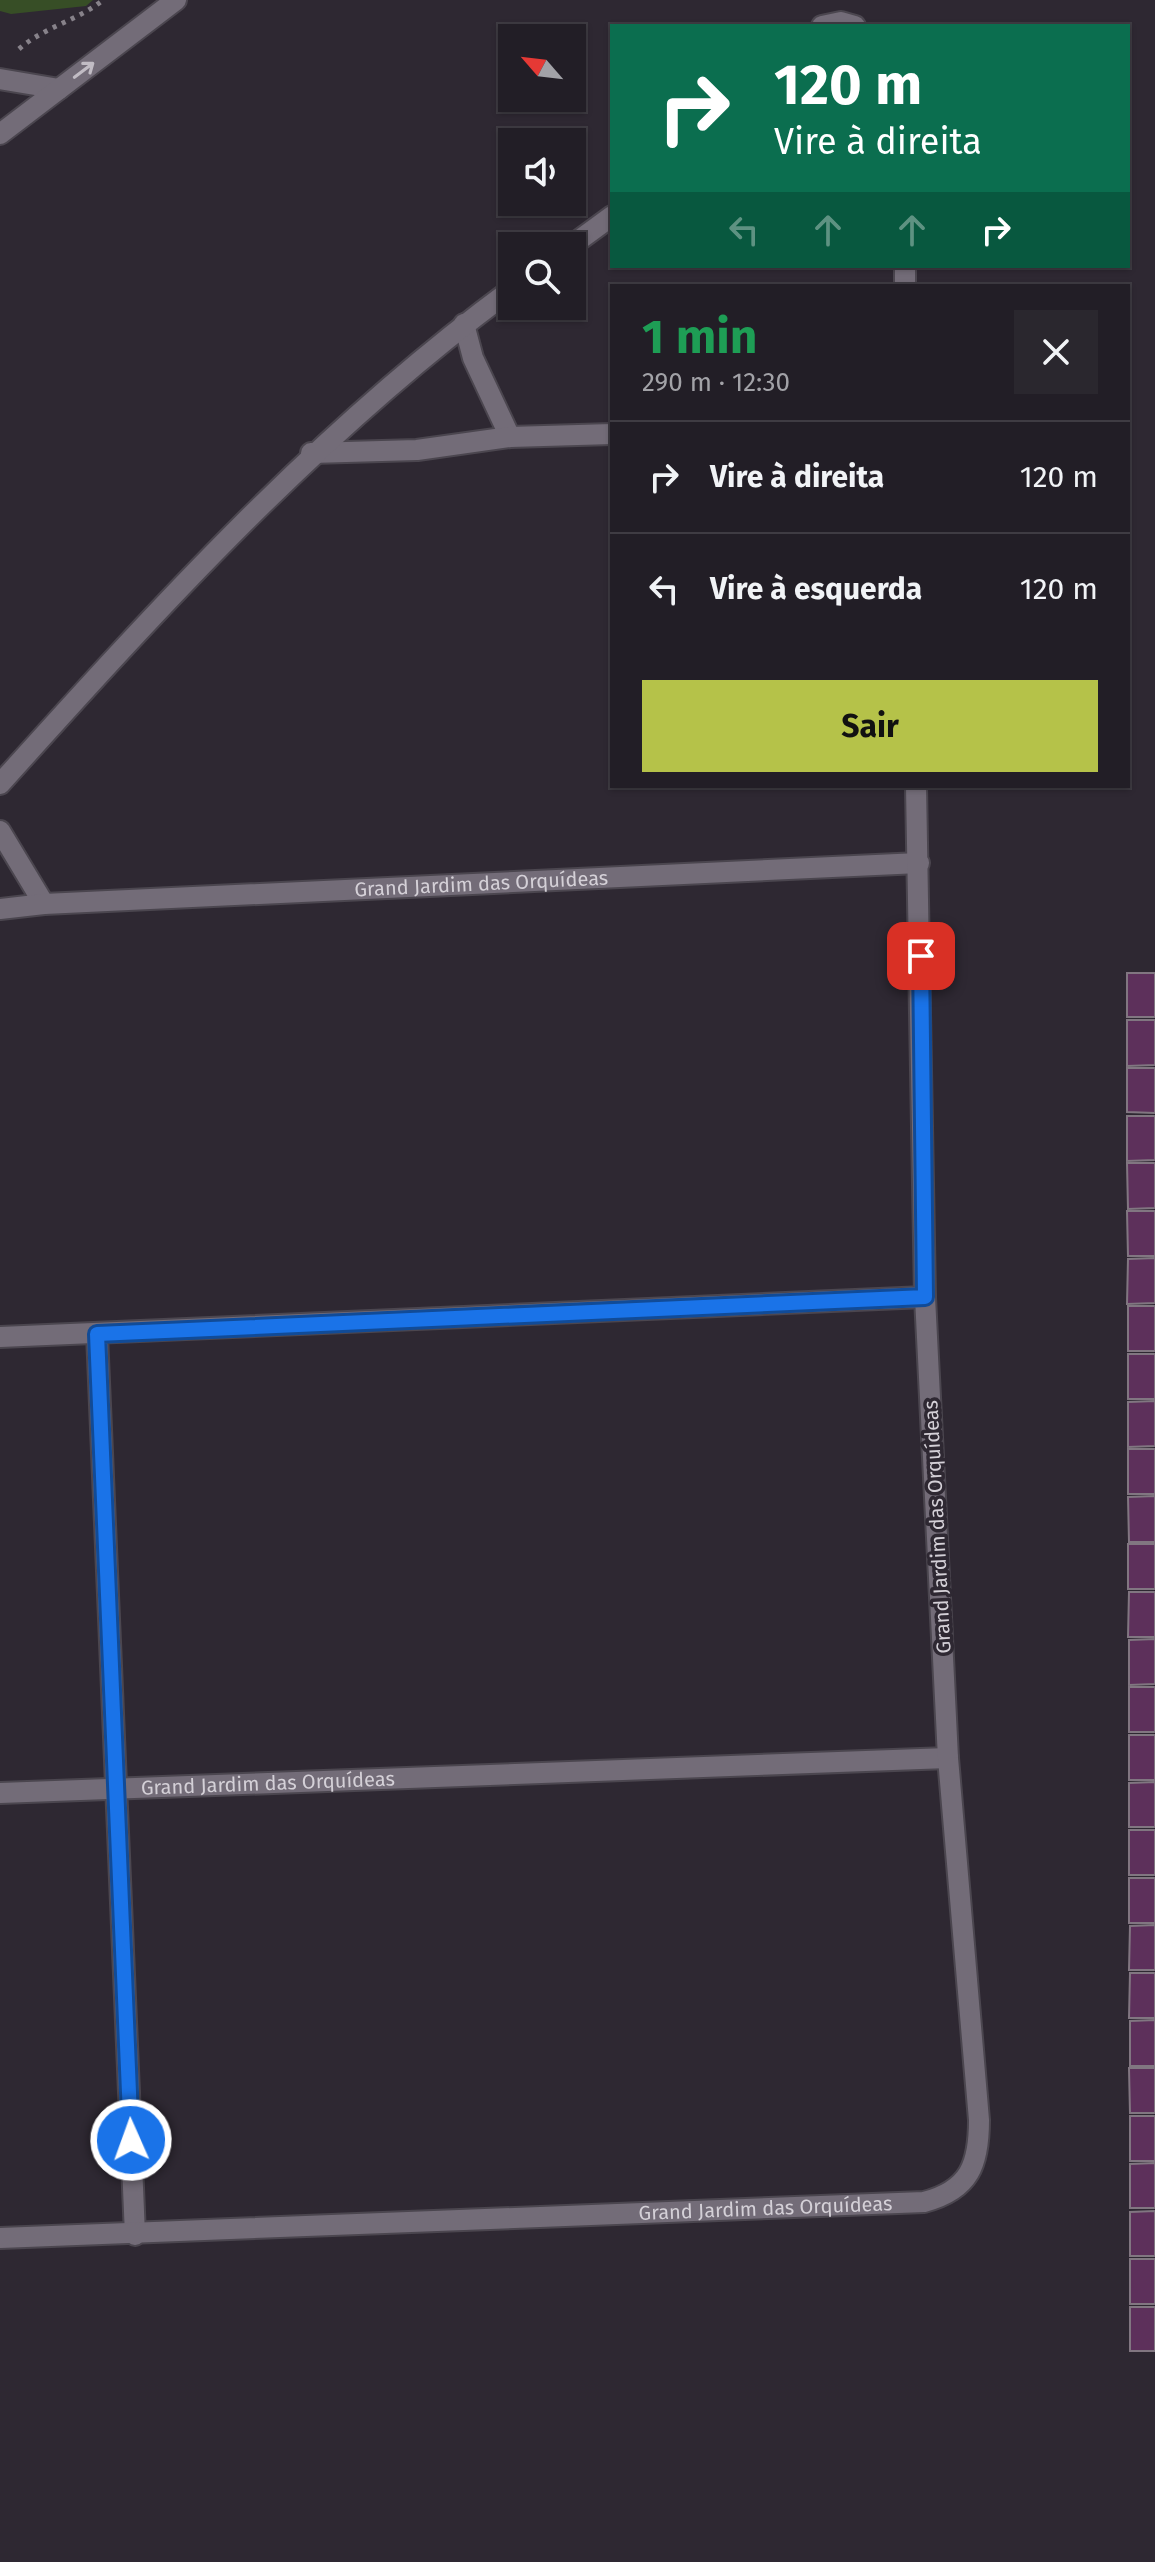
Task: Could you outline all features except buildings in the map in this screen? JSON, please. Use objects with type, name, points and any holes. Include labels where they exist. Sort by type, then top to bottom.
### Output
[{"type":"street","points":[[0,134],[176,0]]},
{"type":"street","points":[[0,79],[59,89]]},
{"type":"street","points":[[586,235],[610,217]]},
{"type":"street","points":[[0,784],[165,601],[311,453],[464,324],[498,299]]},
{"type":"street","points":[[464,324],[473,358],[510,437]]},
{"type":"street","points":[[311,453],[417,450],[510,437],[610,434]]},
{"type":"street","name":"Grand Jardim das Orquídeas","points":[[0,2238],[908,2202],[945,2196],[962,2184],[975,2162],[979,2142],[948,1758],[925,1297],[916,788]]},
{"type":"street","points":[[0,831],[44,904]]},
{"type":"street","name":"Grand Jardim das Orquídeas","points":[[0,909],[44,904],[919,863]]},
{"type":"street","points":[[0,1337],[925,1297]]},
{"type":"street","name":"Grand Jardim das Orquídeas","points":[[97,1334],[135,2235]]},
{"type":"street","name":"Grand Jardim das Orquídeas","points":[[0,1793],[948,1758]]},
{"type":"path","points":[[10,56],[31,39],[86,15],[103,0]]},
{"type":"green space","points":[[0,0],[93,0],[86,6],[11,14],[0,11]]},
{"type":"route","points":[[131,2140],[97,1334],[925,1297],[921,956]]}]
